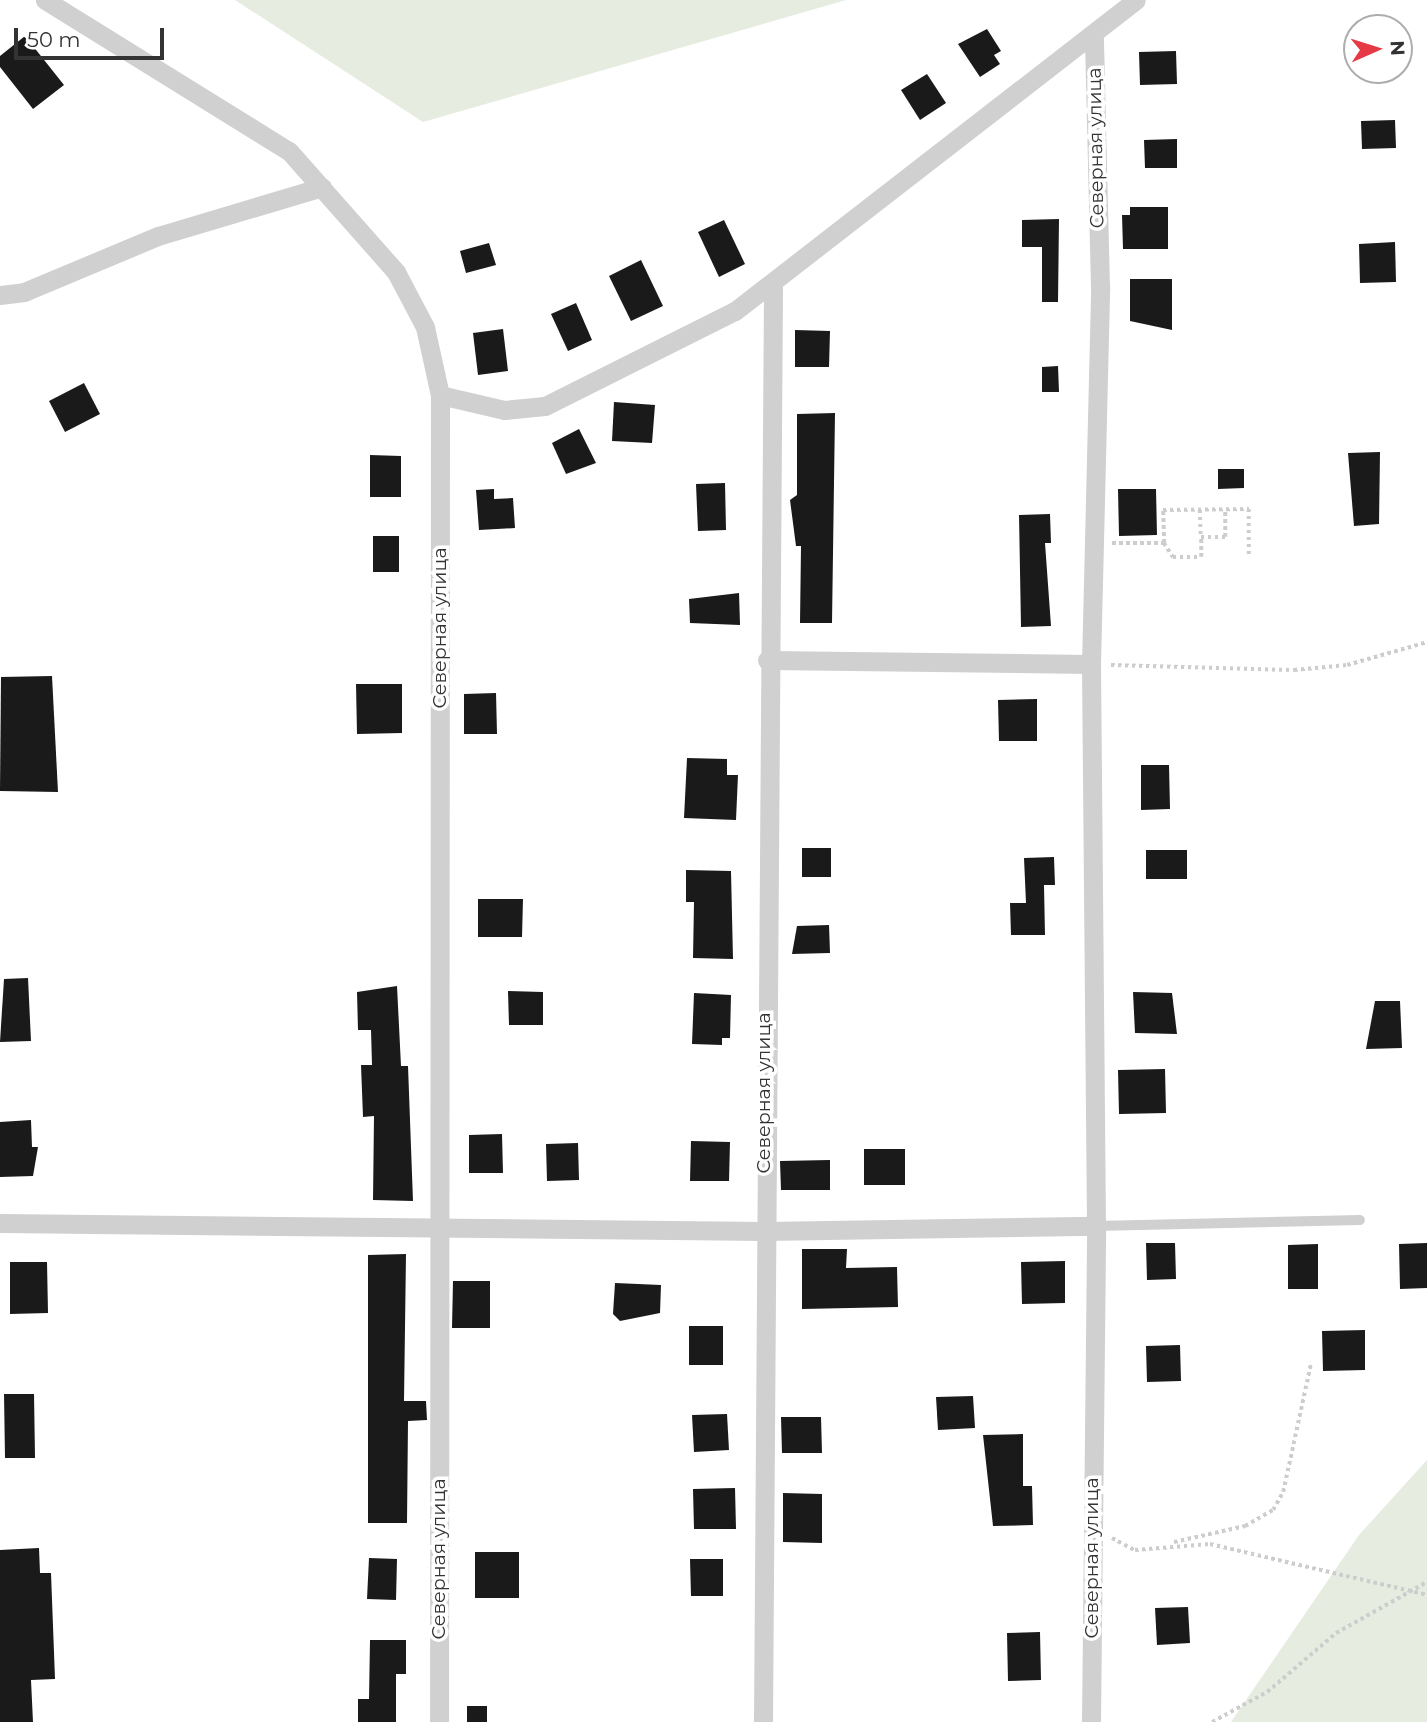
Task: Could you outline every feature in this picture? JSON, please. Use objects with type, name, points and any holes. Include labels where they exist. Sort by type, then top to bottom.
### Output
[{"type":"street","points":[[45,0],[277,139],[384,254],[407,290],[425,327],[440,395]]},
{"type":"street","points":[[1094,37],[1136,0]]},
{"type":"street","name":"Северная улица","points":[[439,1722],[440,395],[503,410],[545,406],[735,311],[774,284],[1094,37]]},
{"type":"street","name":"Северная улица","points":[[1091,1722],[1096,1226],[1091,664],[1100,287],[1094,37]]},
{"type":"street","points":[[0,295],[24,292],[158,236],[322,187]]},
{"type":"street","name":"Северная улица","points":[[763,1722],[767,660],[774,284]]},
{"type":"street","points":[[767,660],[1091,664]]},
{"type":"street","points":[[0,1223],[764,1231],[1096,1226]]},
{"type":"lane","points":[[1096,1226],[1360,1220]]},
{"type":"path","points":[[1200,510],[1201,557],[1173,558],[1164,543],[1163,510],[1249,509],[1249,557]]},
{"type":"path","points":[[1201,537],[1225,537],[1225,510]]},
{"type":"path","points":[[1095,543],[1164,543]]},
{"type":"path","points":[[1091,664],[1294,670],[1347,665],[1427,642]]},
{"type":"path","points":[[1168,1543],[1245,1526],[1273,1510],[1283,1492],[1311,1362]]},
{"type":"path","points":[[1091,1521],[1125,1547],[1168,1543],[1210,1544],[1413,1588],[1427,1595]]},
{"type":"path","points":[[1212,1722],[1267,1692],[1336,1633],[1427,1582]]},
{"type":"shaded area","points":[[235,0],[846,0],[423,122]]},
{"type":"shaded area","points":[[1427,1460],[1427,1722],[1231,1722],[1359,1535]]},
{"type":"building","points":[[987,29],[1001,51],[994,55],[1000,64],[980,77],[958,44]]},
{"type":"building","points":[[25,36],[64,85],[33,109],[0,67],[0,56]]},
{"type":"building","points":[[1176,51],[1177,84],[1140,85],[1139,52]]},
{"type":"building","points":[[927,74],[946,103],[920,120],[901,90]]},
{"type":"building","points":[[1395,120],[1396,148],[1362,149],[1361,121]]},
{"type":"building","points":[[1177,139],[1177,168],[1145,168],[1144,140]]},
{"type":"building","points":[[1130,207],[1168,207],[1168,249],[1123,249],[1122,215],[1130,215]]},
{"type":"building","points":[[1059,219],[1058,302],[1042,302],[1042,247],[1022,247],[1022,220]]},
{"type":"building","points":[[724,220],[745,264],[719,277],[698,232]]},
{"type":"building","points":[[1395,242],[1396,282],[1360,283],[1359,244]]},
{"type":"building","points":[[489,243],[496,265],[466,273],[460,251]]},
{"type":"building","points":[[641,260],[663,306],[631,321],[609,276]]},
{"type":"building","points":[[1130,279],[1172,279],[1172,330],[1130,321]]},
{"type":"building","points":[[576,303],[592,340],[568,351],[551,314]]},
{"type":"building","points":[[503,329],[508,371],[478,375],[473,333]]},
{"type":"building","points":[[795,330],[830,331],[829,367],[795,367]]},
{"type":"building","points":[[1058,366],[1059,392],[1042,392],[1042,367]]},
{"type":"building","points":[[84,383],[100,414],[65,432],[49,401]]},
{"type":"building","points":[[614,402],[655,405],[652,443],[612,441]]},
{"type":"building","points":[[835,413],[832,623],[800,623],[801,546],[796,546],[790,500],[797,495],[797,414]]},
{"type":"building","points":[[579,429],[596,463],[566,474],[552,443]]},
{"type":"building","points":[[1380,452],[1379,524],[1354,526],[1348,453]]},
{"type":"building","points":[[370,455],[401,456],[401,497],[370,497]]},
{"type":"building","points":[[1218,469],[1244,469],[1244,488],[1218,489]]},
{"type":"building","points":[[725,483],[726,530],[698,531],[696,484]]},
{"type":"building","points":[[494,489],[494,499],[513,498],[515,528],[479,530],[476,490]]},
{"type":"building","points":[[1118,489],[1156,489],[1157,535],[1119,536]]},
{"type":"building","points":[[1050,514],[1051,543],[1045,543],[1051,626],[1021,627],[1019,515]]},
{"type":"building","points":[[373,536],[399,536],[399,572],[373,572]]},
{"type":"building","points":[[739,593],[740,625],[690,623],[689,599]]},
{"type":"building","points":[[52,676],[58,792],[0,791],[1,677]]},
{"type":"building","points":[[356,684],[402,684],[402,733],[357,734]]},
{"type":"building","points":[[496,693],[497,734],[464,734],[464,694]]},
{"type":"building","points":[[1037,699],[1037,741],[999,741],[998,700]]},
{"type":"building","points":[[687,758],[727,759],[727,775],[738,775],[736,820],[684,818]]},
{"type":"building","points":[[1141,765],[1169,765],[1170,809],[1141,810]]},
{"type":"building","points":[[802,848],[831,848],[831,877],[802,877]]},
{"type":"building","points":[[1146,850],[1187,850],[1187,879],[1146,879]]},
{"type":"building","points":[[1054,857],[1055,885],[1044,885],[1045,935],[1011,935],[1010,903],[1026,903],[1024,858]]},
{"type":"building","points":[[686,870],[731,871],[733,959],[693,958],[694,902],[686,902]]},
{"type":"building","points":[[478,899],[523,899],[522,937],[478,937]]},
{"type":"building","points":[[829,925],[830,953],[792,954],[797,926]]},
{"type":"building","points":[[28,978],[31,1041],[0,1042],[4,979]]},
{"type":"building","points":[[397,986],[401,1066],[408,1066],[413,1201],[373,1200],[374,1116],[363,1117],[361,1065],[372,1065],[371,1030],[358,1030],[357,992]]},
{"type":"building","points":[[508,991],[543,992],[543,1025],[509,1025]]},
{"type":"building","points":[[1133,992],[1172,993],[1177,1034],[1135,1033]]},
{"type":"building","points":[[694,993],[731,995],[730,1038],[722,1038],[722,1045],[692,1044]]},
{"type":"building","points":[[1375,1001],[1400,1001],[1402,1048],[1366,1049]]},
{"type":"building","points":[[1165,1069],[1166,1113],[1119,1114],[1118,1070]]},
{"type":"building","points":[[31,1120],[32,1147],[38,1147],[33,1176],[0,1177],[0,1122]]},
{"type":"building","points":[[502,1134],[503,1173],[469,1173],[469,1135]]},
{"type":"building","points":[[691,1141],[730,1142],[729,1181],[690,1181]]},
{"type":"building","points":[[578,1143],[579,1180],[547,1181],[546,1144]]},
{"type":"building","points":[[864,1149],[905,1149],[905,1185],[864,1185]]},
{"type":"building","points":[[830,1160],[830,1190],[781,1190],[780,1161]]},
{"type":"building","points":[[1146,1243],[1175,1243],[1176,1279],[1147,1280]]},
{"type":"building","points":[[1427,1243],[1427,1288],[1400,1289],[1399,1244]]},
{"type":"building","points":[[1318,1244],[1318,1289],[1288,1289],[1288,1245]]},
{"type":"building","points":[[802,1249],[847,1249],[846,1268],[897,1267],[898,1307],[802,1309]]},
{"type":"building","points":[[406,1254],[404,1401],[426,1401],[427,1420],[408,1421],[407,1523],[368,1523],[368,1255]]},
{"type":"building","points":[[1065,1261],[1065,1303],[1022,1304],[1021,1262]]},
{"type":"building","points":[[10,1262],[47,1262],[48,1313],[10,1314]]},
{"type":"building","points":[[453,1281],[490,1281],[490,1328],[452,1328]]},
{"type":"building","points":[[615,1283],[661,1285],[660,1313],[620,1321],[613,1314]]},
{"type":"building","points":[[689,1326],[723,1326],[723,1365],[689,1365]]},
{"type":"building","points":[[1365,1330],[1365,1370],[1323,1371],[1322,1331]]},
{"type":"building","points":[[1180,1345],[1181,1381],[1147,1382],[1146,1346]]},
{"type":"building","points":[[4,1394],[34,1394],[35,1458],[5,1458]]},
{"type":"building","points":[[973,1396],[975,1428],[938,1430],[936,1397]]},
{"type":"building","points":[[727,1414],[729,1450],[694,1452],[692,1415]]},
{"type":"building","points":[[781,1417],[821,1417],[822,1453],[782,1453]]},
{"type":"building","points":[[1023,1434],[1023,1486],[1032,1486],[1033,1525],[993,1526],[983,1435]]},
{"type":"building","points":[[735,1488],[736,1529],[694,1529],[693,1489]]},
{"type":"building","points":[[783,1493],[822,1494],[822,1543],[783,1542]]},
{"type":"building","points":[[39,1548],[40,1573],[51,1573],[55,1679],[31,1680],[33,1722],[0,1722],[0,1550]]},
{"type":"building","points":[[475,1552],[519,1552],[519,1598],[475,1598]]},
{"type":"building","points":[[369,1558],[397,1559],[396,1600],[367,1599]]},
{"type":"building","points":[[690,1559],[723,1559],[723,1596],[691,1596]]},
{"type":"building","points":[[1188,1607],[1190,1643],[1157,1645],[1155,1608]]},
{"type":"building","points":[[1040,1632],[1041,1680],[1008,1681],[1007,1633]]},
{"type":"building","points":[[370,1640],[406,1640],[406,1674],[396,1674],[396,1722],[358,1722],[358,1699],[369,1699]]},
{"type":"building","points":[[467,1706],[487,1706],[487,1722],[467,1722]]}]
